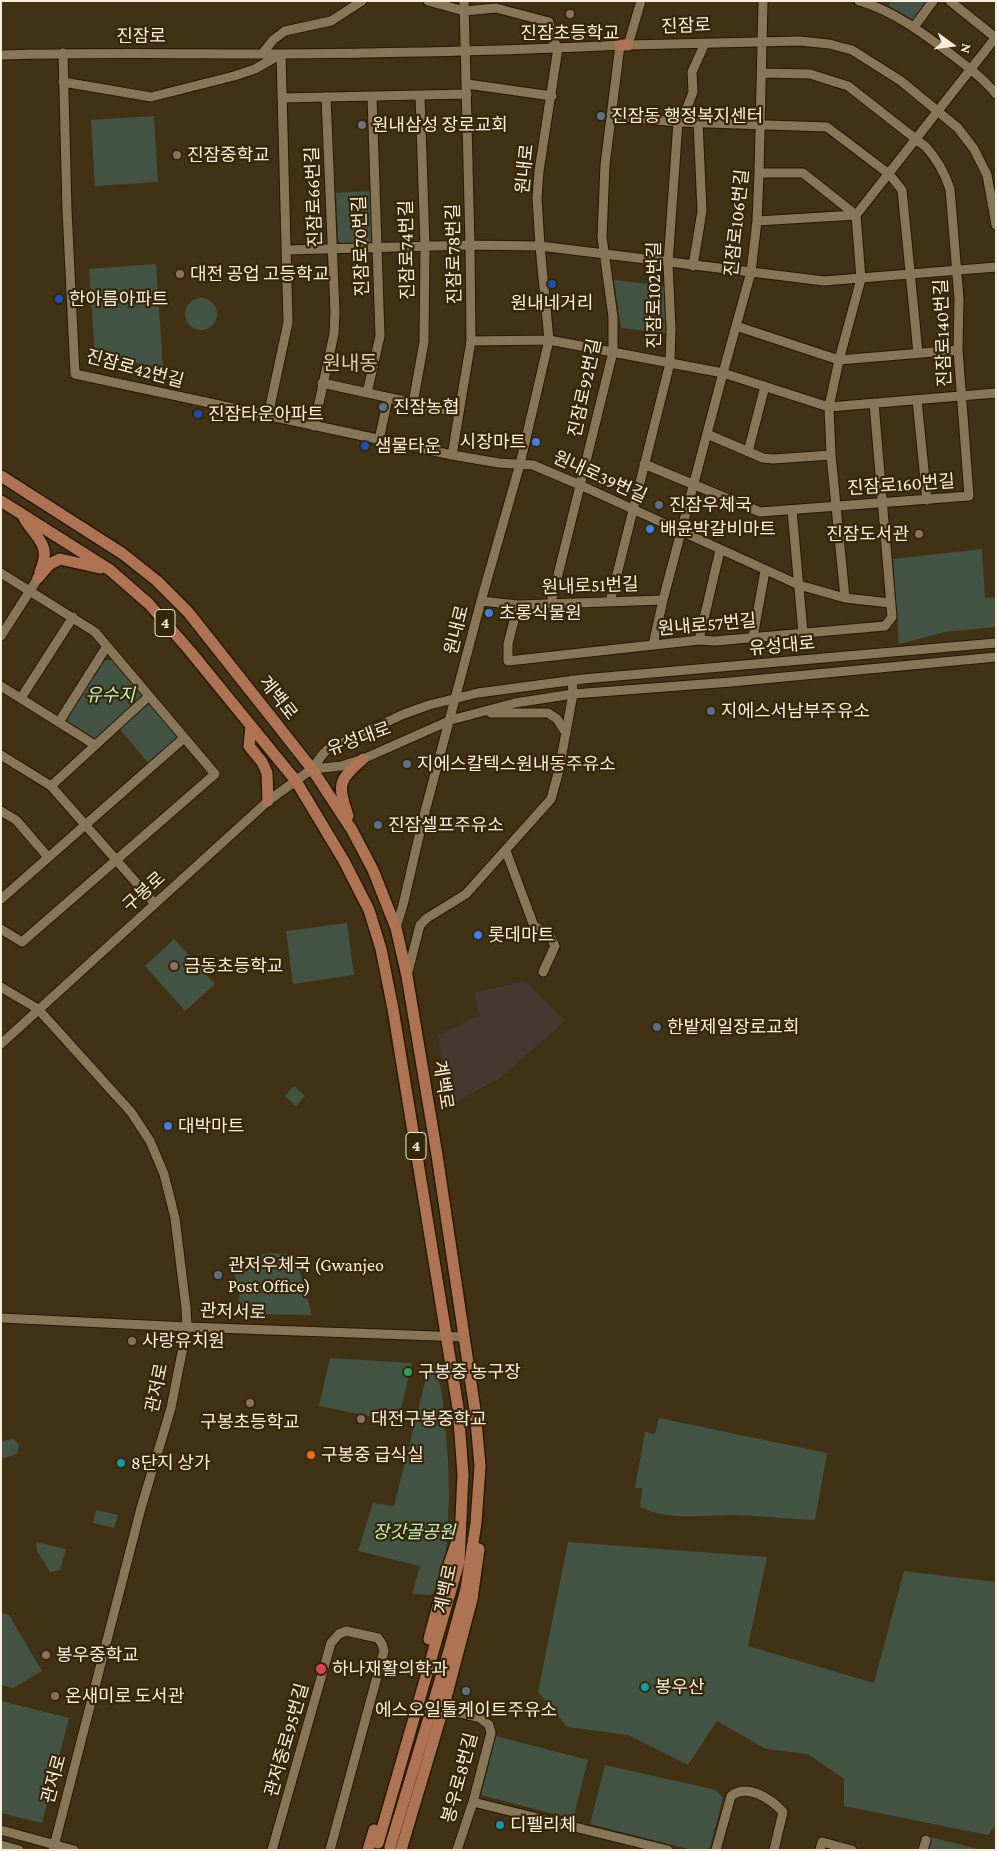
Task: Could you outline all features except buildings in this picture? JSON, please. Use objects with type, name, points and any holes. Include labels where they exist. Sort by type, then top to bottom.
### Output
[{"type":"main road","name":"계백로","points":[[1,476],[123,554],[157,581],[188,612],[312,769],[352,830],[373,870],[396,928],[407,976],[464,1337],[475,1410],[480,1466],[476,1523],[466,1589],[396,1848]]},
{"type":"main road","name":"계백로","points":[[1,501],[110,570],[149,604],[296,781],[348,869],[369,910],[381,949],[393,1009],[458,1408],[462,1465],[460,1533],[450,1561],[373,1847]]},
{"type":"main road","points":[[21,513],[44,546],[45,562],[38,578]]},
{"type":"main road","points":[[38,578],[50,564],[60,559],[110,570]]},
{"type":"main road","points":[[251,726],[249,746],[262,762],[267,773],[268,801]]},
{"type":"main road","points":[[352,830],[341,795],[340,784],[345,775],[363,759]]},
{"type":"main road","points":[[396,1848],[443,1709],[472,1599],[479,1548],[476,1523]]},
{"type":"street","points":[[262,54],[273,40],[285,31],[331,21],[362,1]]},
{"type":"street","points":[[428,1],[496,8],[549,22],[551,37],[558,48]]},
{"type":"street","name":"진잠로92번길","points":[[551,603],[613,352],[613,318],[602,237],[605,165],[611,116],[624,45],[641,1]]},
{"type":"street","name":"진잠로106번길","points":[[653,645],[663,600],[751,272],[757,221],[763,1]]},
{"type":"street","points":[[859,1],[883,6],[914,27],[971,70],[996,94]]},
{"type":"street","points":[[914,27],[933,1]]},
{"type":"street","points":[[836,507],[829,407],[839,360],[861,279],[856,215],[996,37],[950,1]]},
{"type":"street","name":"진잠로78번길","points":[[452,455],[471,341],[464,6]]},
{"type":"street","name":"진잠로","points":[[1,55],[465,51],[763,40],[829,44],[852,50],[901,81],[958,128],[974,149],[986,174],[996,225]]},
{"type":"street","name":"진잠로102번길","points":[[610,602],[670,363],[671,329],[668,263],[678,122],[685,113],[693,92],[692,72],[705,43]]},
{"type":"street","name":"원내로","points":[[396,928],[481,601],[520,464],[549,340],[537,198],[539,171],[558,48]]},
{"type":"street","name":"진잠로42번길","points":[[63,53],[67,210],[75,374],[452,455],[499,463],[520,464]]},
{"type":"street","points":[[268,416],[288,322],[281,54]]},
{"type":"street","name":"진잠로","points":[[63,82],[151,97],[234,76],[255,68],[281,54]]},
{"type":"street","points":[[762,73],[810,74],[848,86],[917,139],[933,155],[947,180],[950,190],[956,270]]},
{"type":"street","points":[[467,84],[552,96]]},
{"type":"street","points":[[282,98],[467,94]]},
{"type":"street","name":"진잠로74번길","points":[[413,403],[424,342],[424,246],[420,96]]},
{"type":"street","name":"진잠로66번길","points":[[314,426],[334,334],[333,248],[326,97]]},
{"type":"street","name":"진잠로70번길","points":[[367,393],[380,336],[372,97]]},
{"type":"street","points":[[611,116],[678,122],[827,127],[889,174],[902,190],[911,274]]},
{"type":"street","points":[[693,266],[702,211],[698,122]]},
{"type":"street","points":[[759,174],[803,173],[856,215]]},
{"type":"street","points":[[757,221],[856,215]]},
{"type":"street","points":[[287,250],[470,244],[540,246]]},
{"type":"street","name":"진잠로140번길","points":[[540,246],[604,256],[824,281],[996,267]]},
{"type":"street","name":"진잠로140번길","points":[[956,270],[959,299],[958,350],[969,496]]},
{"type":"street","name":"진잠로140번길","points":[[911,274],[918,353]]},
{"type":"street","points":[[736,326],[839,360],[958,350]]},
{"type":"street","points":[[471,341],[549,340],[723,373],[829,407],[996,393]]},
{"type":"street","points":[[322,383],[459,414]]},
{"type":"street","points":[[748,452],[765,386]]},
{"type":"street","points":[[379,440],[388,398]]},
{"type":"street","points":[[917,400],[927,500]]},
{"type":"street","points":[[874,403],[890,603]]},
{"type":"street","points":[[707,434],[763,458],[831,455]]},
{"type":"street","name":"원내로39번길","points":[[520,464],[533,465],[580,485],[799,585],[845,598],[890,603]]},
{"type":"street","points":[[644,464],[694,484]]},
{"type":"street","name":"진잠로160번길","points":[[694,484],[760,512],[969,496]]},
{"type":"street","name":"진잠로160번길","points":[[836,507],[845,598]]},
{"type":"street","points":[[792,510],[803,633]]},
{"type":"street","points":[[699,640],[720,550]]},
{"type":"street","points":[[754,637],[765,571]]},
{"type":"street","points":[[1,573],[95,632],[215,774],[22,942],[1,929]]},
{"type":"street","points":[[1,636],[38,578]]},
{"type":"street","name":"원내로51번길","points":[[481,601],[518,605],[663,600]]},
{"type":"street","name":"원내로57번길","points":[[508,661],[699,640],[715,641],[885,626],[892,617],[890,603]]},
{"type":"street","name":"원내로51번길","points":[[508,661],[508,644],[518,605]]},
{"type":"street","points":[[21,698],[73,617]]},
{"type":"street","name":"유성대로","points":[[312,769],[322,754],[328,749],[404,714],[457,697],[572,680],[996,643]]},
{"type":"street","points":[[59,722],[107,646]]},
{"type":"street","name":"유성대로","points":[[312,769],[341,766],[363,759],[451,720],[515,702],[572,694],[731,682],[996,657]]},
{"type":"street","points":[[407,976],[420,925],[466,894],[552,799],[566,733],[572,694],[572,680]]},
{"type":"street","points":[[1,686],[95,745]]},
{"type":"street","points":[[51,786],[149,696]]},
{"type":"street","points":[[473,713],[548,713],[557,719],[566,733]]},
{"type":"street","points":[[1,899],[184,738]]},
{"type":"street","points":[[1,755],[51,786],[155,904]]},
{"type":"street","name":"구봉로","points":[[1,1044],[268,801],[312,769]]},
{"type":"street","points":[[1,811],[16,820],[48,857]]},
{"type":"street","points":[[506,851],[534,926],[548,934],[555,946],[543,972]]},
{"type":"street","name":"관저로","points":[[1,987],[38,1009],[131,1112],[154,1147],[164,1174],[175,1218],[182,1261],[187,1327],[171,1408],[142,1508],[54,1847]]},
{"type":"street","name":"관저서로","points":[[1,1318],[464,1337]]},
{"type":"street","name":"관저중로95번길","points":[[282,1850],[272,1849],[331,1643],[339,1634],[346,1631],[378,1638],[384,1651],[330,1850]]},
{"type":"street","name":"봉우로8번길","points":[[443,1709],[480,1718],[489,1725],[491,1733],[473,1802],[457,1850]]},
{"type":"street","points":[[716,1850],[731,1796],[736,1792],[742,1791],[765,1796],[783,1812],[774,1850]]},
{"type":"street","points":[[473,1802],[668,1850]]},
{"type":"street","points":[[1,1830],[54,1847],[74,1850]]},
{"type":"street","points":[[923,1850],[926,1840]]},
{"type":"street","points":[[820,1850],[822,1842],[852,1850]]},
{"type":"street","points":[[1,1845],[19,1850]]},
{"type":"shaded area","points":[[525,981],[565,1021],[500,1078],[455,1103],[449,1103],[438,1035],[480,1015],[474,993]]},
{"type":"green space","points":[[889,1],[928,1],[913,20],[889,6]]},
{"type":"green space","points":[[154,116],[158,182],[95,186],[91,120]]},
{"type":"green space","points":[[370,191],[372,242],[340,243],[338,239],[336,193]]},
{"type":"green space","points":[[156,264],[163,368],[95,355],[89,269]]},
{"type":"green space","points":[[614,280],[666,286],[671,334],[621,328]]},
{"type":"green space","points":[[201,298],[207,299],[212,303],[216,308],[216,320],[212,325],[207,329],[201,330],[195,329],[190,325],[186,320],[185,314],[186,308],[190,303],[195,299]]},
{"type":"green space","points":[[982,549],[985,598],[996,597],[996,627],[945,632],[899,644],[893,559]]},
{"type":"green space","name":"유수지","points":[[105,660],[112,660],[141,695],[142,699],[92,742],[65,721]]},
{"type":"green space","points":[[148,700],[180,737],[150,765],[118,727]]},
{"type":"green space","points":[[347,923],[354,975],[293,984],[286,931]]},
{"type":"green space","points":[[174,939],[215,984],[185,1011],[145,966]]},
{"type":"green space","points":[[294,1086],[305,1096],[296,1106],[285,1096]]},
{"type":"green space","points":[[270,1253],[295,1255],[312,1315],[240,1314],[239,1291],[231,1261]]},
{"type":"green space","points":[[330,1358],[412,1363],[398,1422],[319,1406]]},
{"type":"green space","name":"장갓골공원","points":[[429,1366],[435,1366],[442,1393],[448,1459],[449,1498],[446,1554],[436,1592],[430,1595],[412,1594],[420,1566],[358,1551],[373,1503],[394,1506]]},
{"type":"green space","points":[[659,1418],[827,1453],[815,1520],[735,1515],[674,1516],[640,1507],[642,1488],[635,1488],[645,1432],[655,1434]]},
{"type":"green space","points":[[14,1439],[19,1445],[17,1454],[1,1459],[1,1441]]},
{"type":"green space","points":[[96,1510],[118,1515],[114,1528],[93,1523]]},
{"type":"green space","points":[[36,1542],[66,1549],[60,1570],[50,1572],[37,1551]]},
{"type":"green space","points":[[568,1542],[767,1557],[748,1646],[874,1683],[904,1571],[996,1582],[996,1825],[988,1835],[844,1806],[844,1779],[808,1754],[766,1749],[717,1721],[688,1765],[628,1735],[567,1727],[538,1692]]},
{"type":"green space","points":[[1,1613],[9,1615],[42,1671],[13,1688],[1,1685]]},
{"type":"green space","points":[[1,1701],[69,1718],[42,1823],[1,1813]]},
{"type":"green space","points":[[496,1736],[588,1760],[573,1819],[481,1795]]},
{"type":"green space","points":[[605,1765],[716,1790],[723,1798],[710,1847],[706,1850],[692,1850],[590,1824]]},
{"type":"green space","points":[[930,1837],[982,1850],[927,1850]]},
{"type":"place","name":"진잠초등학교","points":[[570,14]]},
{"type":"place","name":"진잠동 행정복지센터","points":[[601,116]]},
{"type":"place","name":"원내삼성 장로교회","points":[[362,125]]},
{"type":"place","name":"진잠중학교","points":[[177,155]]},
{"type":"place","name":"대전 공업 고등학교","points":[[180,274]]},
{"type":"place","name":"원내네거리","points":[[552,284]]},
{"type":"place","name":"한아름아파트","points":[[59,299]]},
{"type":"place","name":"진잠농협","points":[[383,407]]},
{"type":"place","name":"진잠타운아파트","points":[[198,414]]},
{"type":"place","name":"시장마트","points":[[536,442]]},
{"type":"place","name":"샘물타운","points":[[365,446]]},
{"type":"place","name":"진잠우체국","points":[[659,505]]},
{"type":"place","name":"배윤박갈비마트","points":[[650,529]]},
{"type":"place","name":"진잠도서관","points":[[919,534]]},
{"type":"place","name":"초롱식물원","points":[[489,613]]},
{"type":"place","name":"지에스서남부주유소","points":[[711,711]]},
{"type":"place","name":"지에스칼텍스원내동주유소","points":[[407,764]]},
{"type":"place","name":"진잠셀프주유소","points":[[378,825]]},
{"type":"place","name":"롯데마트","points":[[478,935]]},
{"type":"place","name":"금동초등학교","points":[[174,966]]},
{"type":"place","name":"한밭제일장로교회","points":[[657,1027]]},
{"type":"place","name":"대박마트","points":[[168,1126]]},
{"type":"place","name":"관저우체국 (Gwanjeo Post Office)","points":[[218,1275]]},
{"type":"place","name":"사랑유치원","points":[[132,1341]]},
{"type":"place","name":"구봉중 농구장","points":[[408,1372]]},
{"type":"place","name":"구봉초등학교","points":[[250,1403]]},
{"type":"place","name":"대전구봉중학교","points":[[361,1419]]},
{"type":"place","name":"구봉중 급식실","points":[[311,1455]]},
{"type":"place","name":"8단지 상가","points":[[121,1463]]},
{"type":"place","name":"봉우중학교","points":[[46,1655]]},
{"type":"place","name":"하나재활의학과","points":[[321,1669]]},
{"type":"place","name":"봉우산","points":[[645,1687]]},
{"type":"place","name":"에스오일톨케이트주유소","points":[[466,1691]]},
{"type":"place","name":"온새미로 도서관","points":[[55,1696]]},
{"type":"place","name":"디펠리체","points":[[500,1825]]},
{"type":"district","name":"원내동","points":[[350,364]]}]
